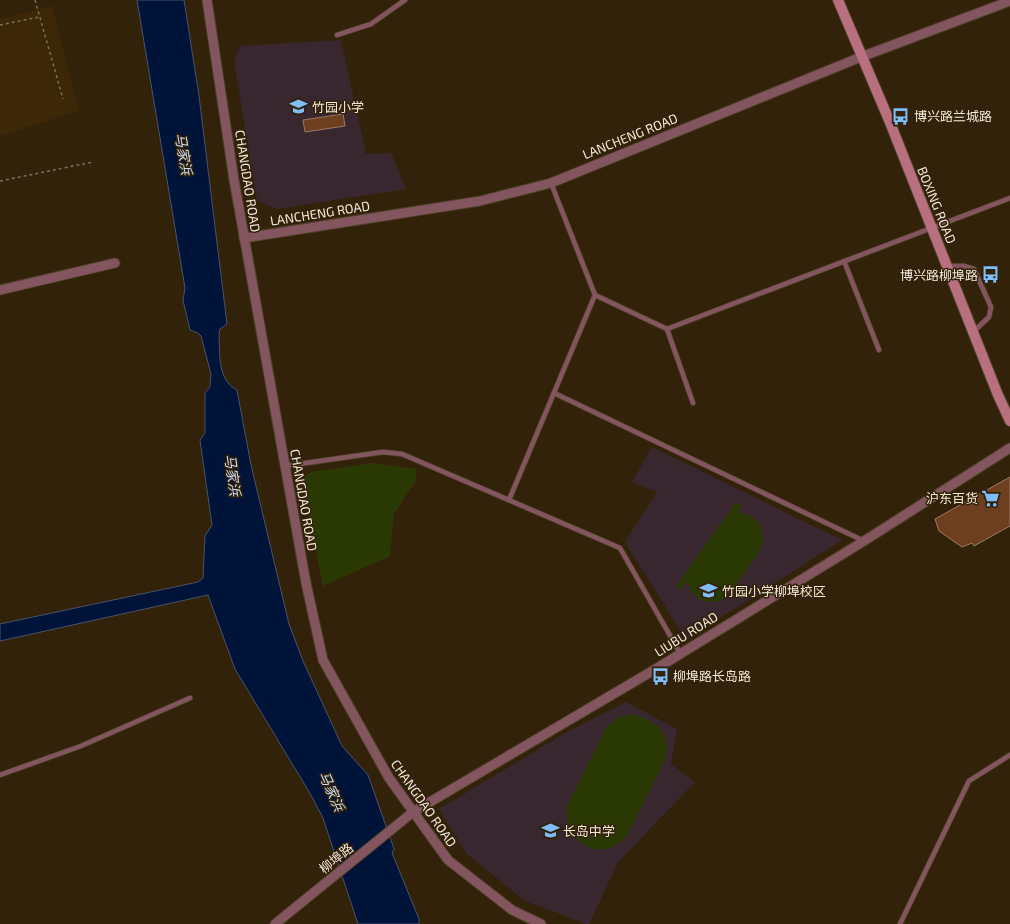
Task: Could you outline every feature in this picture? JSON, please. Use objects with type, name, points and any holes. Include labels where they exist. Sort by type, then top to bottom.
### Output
[{"type":"street","name":"CHANGDAO ROAD","points":[[207,0],[244,238],[306,583],[323,660],[389,778],[448,860],[512,910],[541,924]]},
{"type":"street","name":"BOXING ROAD","points":[[838,0],[890,120],[998,395],[1010,421]]},
{"type":"street","name":"LANCHENG ROAD","points":[[244,238],[480,201],[551,183],[861,56],[1010,1]]},
{"type":"street","points":[[0,290],[115,263]]},
{"type":"street","name":"LIUBU ROAD","points":[[414,812],[864,541],[1010,448]]},
{"type":"street","name":"柳埠路","points":[[276,924],[414,812]]},
{"type":"lane","points":[[337,35],[371,24],[405,0]]},
{"type":"lane","points":[[551,183],[595,295],[667,329],[693,403]]},
{"type":"lane","points":[[667,329],[932,226],[1010,198]]},
{"type":"lane","points":[[844,261],[879,350]]},
{"type":"lane","points":[[947,266],[964,266],[974,269],[991,307],[989,317],[973,332]]},
{"type":"lane","points":[[509,500],[595,295]]},
{"type":"lane","points":[[554,393],[864,541]]},
{"type":"lane","points":[[285,466],[383,452],[402,454],[620,548],[680,653]]},
{"type":"lane","points":[[0,775],[81,746],[190,698]]},
{"type":"lane","points":[[900,924],[969,780],[1010,755]]},
{"type":"path","points":[[35,0],[63,98]]},
{"type":"path","points":[[0,25],[39,17]]},
{"type":"path","points":[[0,181],[93,162]]},
{"type":"shaded area","points":[[52,6],[79,111],[0,136],[0,19]]},
{"type":"shaded area","name":"竹园小学","points":[[341,40],[366,154],[391,153],[406,189],[276,209],[257,200],[234,61],[240,46]]},
{"type":"shaded area","name":"竹园小学柳埠校区","points":[[652,447],[842,540],[686,640],[625,542],[657,492],[632,482]]},
{"type":"shaded area","name":"长岛中学","points":[[626,702],[677,729],[671,764],[695,782],[618,862],[589,924],[587,924],[525,901],[466,853],[439,809],[567,732]]},
{"type":"green space","points":[[372,463],[417,469],[416,480],[394,514],[390,556],[323,586],[301,479],[311,472]]},
{"type":"green space","points":[[736,502],[742,506],[737,513],[751,516],[760,524],[763,537],[760,551],[730,593],[721,601],[711,602],[699,599],[690,591],[687,581],[681,590],[676,586]]},
{"type":"green space","points":[[630,714],[647,719],[660,729],[664,735],[666,743],[667,751],[665,760],[627,836],[617,845],[606,849],[596,849],[586,846],[577,839],[571,830],[567,819],[567,806],[607,726],[617,718]]},
{"type":"water","name":"马家浜","points":[[137,0],[184,0],[199,96],[227,324],[220,329],[219,334],[220,357],[223,373],[226,380],[237,390],[251,465],[289,624],[303,661],[342,746],[368,775],[394,849],[392,853],[419,919],[419,924],[358,924],[323,818],[311,795],[235,669],[208,595],[0,641],[0,624],[198,582],[203,578],[205,536],[212,525],[200,440],[205,433],[205,393],[210,387],[211,374],[201,336],[190,330],[183,300],[185,288]]},
{"type":"building","points":[[343,114],[345,126],[305,132],[303,120]]},
{"type":"building","name":"沪东百货","points":[[1010,477],[1010,526],[974,546],[972,543],[962,547],[939,531],[935,519]]},
{"type":"place","name":"竹园小学","points":[[299,107]]},
{"type":"place","name":"博兴路兰城路","points":[[901,116]]},
{"type":"place","name":"博兴路柳埠路","points":[[991,275]]},
{"type":"place","name":"沪东百货","points":[[991,498]]},
{"type":"place","name":"竹园小学柳埠校区","points":[[709,591]]},
{"type":"place","name":"柳埠路长岛路","points":[[660,676]]},
{"type":"place","name":"长岛中学","points":[[550,831]]}]
